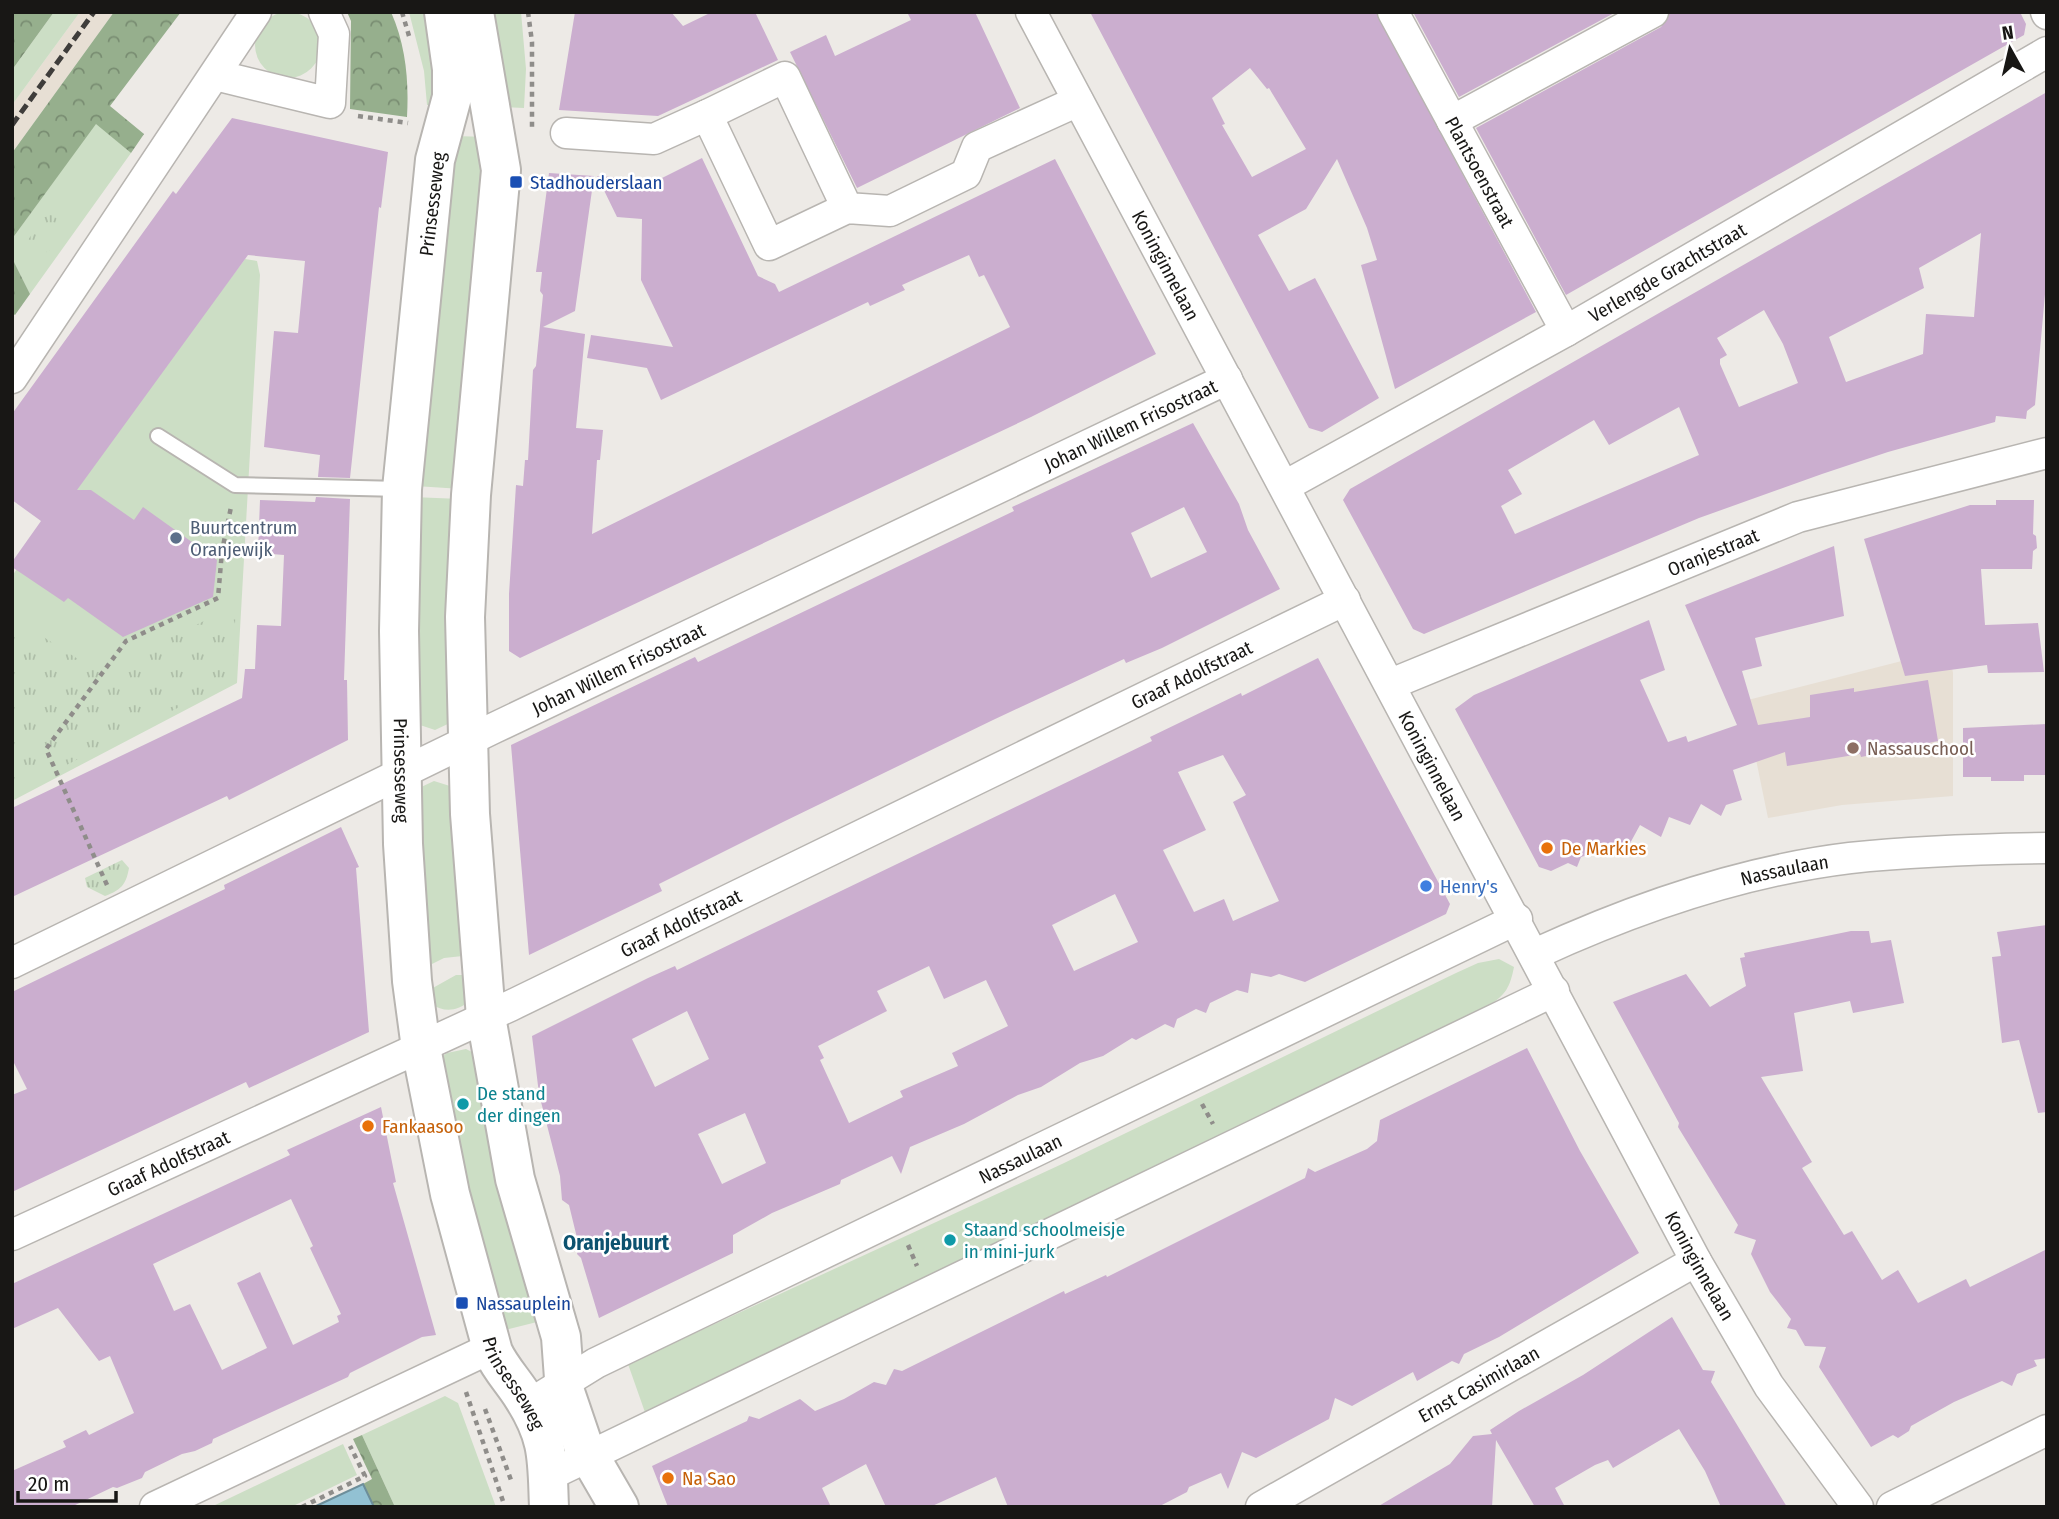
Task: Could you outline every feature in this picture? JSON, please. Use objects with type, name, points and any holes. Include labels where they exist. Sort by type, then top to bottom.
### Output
[{"type":"street","points":[[12,378],[256,12]]},
{"type":"street","points":[[215,75],[330,103],[334,34],[324,12]]},
{"type":"street","name":"Prinsesseweg","points":[[444,12],[450,47],[452,97],[435,160],[402,489],[399,631],[407,913],[421,1048],[450,1195],[491,1348],[499,1367],[528,1405],[541,1431],[550,1491]]},
{"type":"street","name":"Prinsesseweg","points":[[474,12],[500,156],[501,185],[468,555],[468,741],[475,887],[486,1017],[499,1099],[516,1179],[561,1336],[564,1383],[573,1418],[590,1458],[619,1507]]},
{"type":"street","name":"Koninginnelaan","points":[[1031,12],[1517,919],[1696,1261],[1769,1386],[1858,1507]]},
{"type":"street","name":"Plantsoenstraat","points":[[1393,12],[1566,331]]},
{"type":"street","points":[[1452,121],[1653,12]]},
{"type":"street","name":"Verlengde Grachtstraat","points":[[1284,486],[1566,331],[2047,52]]},
{"type":"street","points":[[566,133],[654,139],[785,77],[847,208]]},
{"type":"street","points":[[707,115],[769,245],[847,208],[890,211],[966,174],[977,147],[1078,101]]},
{"type":"street","name":"Johan Willem Frisostraat","points":[[12,963],[468,741],[1227,379]]},
{"type":"street","name":"Oranjestraat","points":[[1391,684],[1798,517],[2047,453]]},
{"type":"street","name":"Graaf Adolfstraat","points":[[12,1235],[421,1048],[1345,600]]},
{"type":"street","name":"Nassaulaan","points":[[1535,954],[1569,938],[1723,883],[1848,858],[1970,849],[2047,848]]},
{"type":"street","name":"Nassaulaan","points":[[528,1405],[596,1363],[1517,919]]},
{"type":"street","points":[[550,1491],[590,1458],[1554,991]]},
{"type":"street","name":"Ernst Casimirlaan","points":[[1261,1507],[1696,1261]]},
{"type":"street","points":[[155,1507],[491,1348]]},
{"type":"street","points":[[1892,1507],[2047,1430]]},
{"type":"lane","points":[[158,436],[235,485],[402,489]]},
{"type":"path","points":[[529,13],[532,43],[532,131]]},
{"type":"path","points":[[330,103],[350,115],[416,124]]},
{"type":"path","points":[[119,911],[46,749],[126,641],[218,598],[222,551],[235,485]]},
{"type":"path","points":[[1189,1077],[1226,1150]]},
{"type":"path","points":[[895,1219],[930,1294]]},
{"type":"path","points":[[463,1382],[505,1507]]},
{"type":"path","points":[[302,1507],[365,1476],[346,1437]]},
{"type":"shaded area","points":[[80,12],[114,12],[12,153],[12,105]]},
{"type":"shaded area","name":"Nassauschool","points":[[1949,649],[1953,673],[1953,796],[1842,805],[1768,818],[1744,701]]},
{"type":"green space","points":[[12,12],[54,12],[12,70]]},
{"type":"green space","points":[[54,12],[80,12],[12,105],[12,70]]},
{"type":"green space","points":[[114,12],[181,12],[110,106],[144,134],[131,153],[96,124],[12,239],[12,153]]},
{"type":"green space","points":[[281,12],[295,12],[307,17],[316,26],[321,45],[319,58],[312,69],[295,78],[281,78],[269,73],[260,64],[255,52],[255,38],[260,26],[269,17]]},
{"type":"green space","points":[[347,12],[391,12],[405,64],[407,117],[350,109],[351,21]]},
{"type":"green space","points":[[409,12],[435,12],[440,105],[427,105],[424,71]]},
{"type":"green space","points":[[485,12],[521,12],[526,69],[524,108],[500,107]]},
{"type":"green space","points":[[96,123],[131,153],[30,294],[12,258],[12,239]]},
{"type":"green space","points":[[454,136],[488,137],[462,489],[415,486]]},
{"type":"green space","points":[[47,212],[66,225],[48,253],[28,240]]},
{"type":"green space","points":[[12,258],[30,294],[15,315],[12,313]]},
{"type":"green space","points":[[245,259],[257,261],[260,275],[237,683],[12,801],[12,576]]},
{"type":"green space","points":[[412,497],[461,499],[452,722],[435,730],[417,724]]},
{"type":"green space","points":[[236,605],[232,680],[12,793],[12,617],[100,673]]},
{"type":"green space","points":[[434,781],[453,787],[472,955],[444,958],[420,970],[417,789]]},
{"type":"green space","points":[[122,860],[129,868],[119,889],[105,896],[87,887],[85,878]]},
{"type":"green space","points":[[1499,959],[1514,967],[1509,985],[1503,994],[1488,1006],[647,1418],[628,1364],[1062,1164],[1456,973],[1478,963]]},
{"type":"green space","points":[[456,975],[466,975],[470,1001],[451,1010],[431,1004],[431,989]]},
{"type":"green space","points":[[466,1049],[474,1053],[545,1320],[497,1332],[439,1059],[447,1053]]},
{"type":"green space","points":[[445,1396],[458,1403],[496,1507],[395,1507],[362,1435]]},
{"type":"green space","points":[[362,1435],[395,1507],[374,1507],[363,1484],[372,1479],[353,1439]]},
{"type":"green space","points":[[343,1444],[357,1475],[291,1507],[211,1507]]},
{"type":"water","points":[[363,1484],[374,1507],[314,1507]]},
{"type":"building","points":[[575,12],[671,12],[683,26],[712,12],[755,12],[778,60],[658,116],[559,110]]},
{"type":"building","points":[[907,12],[975,12],[1020,108],[857,188],[790,52],[826,35],[835,56],[911,20]]},
{"type":"building","points":[[1090,12],[1376,12],[1536,312],[1395,389],[1361,265],[1377,260],[1367,228],[1337,159],[1306,209],[1258,235],[1289,291],[1315,278],[1379,398],[1322,432],[1309,428]],"holes":[[[1250,68],[1267,89],[1269,88],[1306,149],[1252,177],[1222,125],[1225,124],[1212,98]]]},
{"type":"building","points":[[1413,12],[1616,12],[1459,97]]},
{"type":"building","points":[[1670,12],[2020,12],[2026,24],[2024,35],[1566,295],[1476,128],[1661,27]]},
{"type":"building","points":[[2047,92],[2047,272],[2035,405],[2027,411],[2026,419],[1996,416],[1995,422],[1822,474],[1699,518],[1424,634],[1413,629],[1343,500],[1350,489]],"holes":[[[1981,233],[1974,317],[1926,314],[1923,354],[1846,382],[1829,337],[1924,288],[1919,268]],[[1764,310],[1783,344],[1798,383],[1739,407],[1720,364],[1720,359],[1727,355],[1717,338]],[[1679,407],[1699,455],[1515,534],[1501,506],[1522,494],[1508,470],[1594,420],[1609,445]]]},
{"type":"building","points":[[232,118],[388,152],[381,208],[379,207],[350,478],[318,477],[320,455],[264,447],[274,331],[298,333],[305,261],[248,255],[77,490],[91,490],[134,520],[143,507],[217,560],[213,597],[123,637],[68,598],[64,602],[12,567],[12,562],[41,521],[12,500],[12,414],[173,191],[176,194]]},
{"type":"building","points":[[702,158],[758,276],[775,284],[779,292],[1055,159],[1156,354],[1031,417],[520,658],[509,651],[509,594],[516,485],[523,486],[525,460],[528,460],[533,370],[536,366],[543,295],[540,291],[542,272],[536,272],[549,173],[594,176],[575,311],[543,327],[585,334],[576,428],[603,430],[600,460],[597,460],[592,534],[1010,327],[984,275],[979,277],[969,255],[902,285],[905,290],[870,306],[868,302],[661,400],[647,368],[587,358],[591,335],[673,347],[641,280],[642,219],[617,217],[597,176],[658,180]]},
{"type":"building","points":[[1193,423],[1239,504],[1248,530],[1280,589],[1162,648],[1126,663],[1124,659],[783,822],[659,884],[662,891],[529,955],[511,745],[695,657],[698,662],[1014,511],[1012,507]],"holes":[[[1184,507],[1207,552],[1151,578],[1131,533]]]},
{"type":"building","points":[[316,497],[350,499],[344,680],[347,680],[348,740],[229,800],[227,796],[12,897],[12,808],[242,698],[245,669],[255,669],[257,625],[281,626],[284,555],[258,553],[260,500],[315,502]]},
{"type":"building","points":[[1996,500],[2034,500],[2033,534],[2036,536],[2037,548],[2033,551],[2032,569],[1981,569],[1985,625],[2038,623],[2044,672],[1988,673],[1987,665],[1905,676],[1864,539],[1970,505],[1996,505]]},
{"type":"building","points":[[1834,546],[1844,616],[1755,638],[1762,666],[1742,671],[1758,725],[1810,717],[1810,695],[1854,688],[1854,692],[1928,680],[1938,741],[1861,757],[1860,754],[1787,766],[1785,752],[1733,770],[1742,800],[1726,805],[1721,816],[1701,804],[1690,825],[1669,817],[1661,837],[1640,825],[1628,847],[1622,844],[1581,857],[1577,867],[1568,863],[1551,871],[1539,867],[1455,709],[1474,695],[1649,620],[1665,670],[1640,680],[1668,742],[1686,736],[1688,742],[1737,725],[1685,605]]},
{"type":"building","points":[[1318,658],[1450,904],[1446,914],[1305,982],[1279,974],[1271,977],[1251,973],[1248,993],[1237,990],[1210,1003],[1206,1013],[1196,1009],[1177,1019],[1174,1028],[1165,1024],[1136,1040],[1132,1038],[1103,1056],[1080,1063],[1041,1087],[1018,1095],[964,1124],[910,1147],[901,1174],[892,1156],[841,1180],[840,1184],[772,1213],[733,1235],[733,1253],[599,1318],[581,1258],[577,1254],[579,1246],[569,1205],[562,1200],[560,1176],[539,1094],[532,1036],[648,978],[675,966],[677,970],[1086,773],[1152,741],[1150,737],[1241,693],[1242,696]],"holes":[[[1223,755],[1246,795],[1233,802],[1279,901],[1233,921],[1224,899],[1194,912],[1163,850],[1206,830],[1178,772]],[[1115,894],[1138,942],[1074,971],[1052,925]],[[929,966],[944,999],[986,980],[1008,1026],[952,1053],[958,1066],[900,1091],[903,1097],[849,1123],[820,1060],[824,1058],[818,1046],[887,1011],[877,991]],[[687,1011],[709,1059],[655,1087],[632,1039]],[[745,1113],[766,1163],[722,1184],[698,1134]]]},
{"type":"building","points":[[2047,724],[2047,775],[2024,775],[2024,781],[1991,781],[1991,777],[1963,777],[1963,728]]},
{"type":"building","points":[[341,827],[359,867],[356,868],[369,1032],[249,1088],[246,1082],[12,1192],[12,1095],[27,1089],[12,1059],[12,992],[225,889],[224,885]]},
{"type":"building","points":[[2047,925],[2047,1112],[2038,1113],[2019,1040],[2002,1043],[1992,957],[2001,956],[1997,932]]},
{"type":"building","points":[[1851,931],[1869,931],[1871,943],[1891,940],[1904,1003],[1853,1013],[1850,1001],[1794,1013],[1803,1071],[1761,1077],[1812,1162],[1802,1168],[1844,1235],[1852,1231],[1882,1280],[1898,1270],[1918,1303],[1966,1279],[1970,1287],[2047,1249],[2047,1358],[2034,1360],[2037,1366],[2017,1374],[2012,1386],[2002,1381],[1954,1402],[1911,1426],[1909,1431],[1898,1438],[1893,1435],[1871,1447],[1819,1367],[1826,1347],[1805,1346],[1796,1330],[1787,1328],[1791,1319],[1770,1292],[1751,1254],[1756,1240],[1734,1233],[1738,1225],[1678,1127],[1679,1123],[1613,1002],[1686,974],[1710,1007],[1746,986],[1740,958],[1745,957],[1744,953]]},
{"type":"building","points":[[1527,1048],[1580,1151],[1639,1253],[1499,1337],[1464,1354],[1459,1364],[1452,1361],[1417,1381],[1413,1372],[1352,1406],[1335,1398],[1329,1419],[1256,1458],[1242,1452],[1228,1489],[1221,1473],[1189,1487],[1187,1492],[1158,1507],[1008,1507],[996,1477],[930,1507],[886,1507],[866,1464],[822,1488],[831,1507],[668,1507],[652,1466],[747,1421],[749,1416],[759,1419],[800,1399],[815,1411],[874,1382],[886,1385],[894,1369],[902,1371],[1064,1291],[1065,1294],[1106,1275],[1107,1277],[1305,1178],[1308,1168],[1315,1172],[1367,1149],[1377,1141],[1380,1120]]},
{"type":"building","points":[[381,1107],[396,1182],[393,1183],[436,1335],[422,1337],[350,1373],[348,1377],[213,1439],[212,1443],[195,1451],[182,1454],[145,1472],[142,1478],[117,1488],[113,1487],[71,1507],[12,1507],[12,1471],[66,1447],[63,1441],[86,1430],[89,1435],[134,1413],[110,1356],[99,1361],[58,1308],[12,1329],[12,1284],[290,1155],[287,1150]],"holes":[[[291,1199],[313,1246],[310,1248],[341,1314],[337,1316],[339,1322],[293,1345],[260,1272],[237,1283],[267,1348],[222,1370],[190,1304],[174,1311],[153,1264]]]},
{"type":"building","points":[[1672,1317],[1703,1370],[1715,1371],[1711,1382],[1787,1507],[1721,1507],[1705,1471],[1679,1429],[1613,1468],[1608,1460],[1555,1488],[1565,1507],[1535,1507],[1496,1440],[1492,1507],[1377,1507],[1450,1464],[1473,1436],[1492,1434],[1490,1430],[1519,1411],[1583,1375]]},
{"type":"railway","points":[[12,125],[94,12]]},
{"type":"place","name":"Stadhouderslaan","points":[[516,182]]},
{"type":"place","name":"Buurtcentrum Oranjewijk","points":[[176,538]]},
{"type":"place","name":"Nassauschool","points":[[1853,748]]},
{"type":"place","name":"De Markies","points":[[1547,848]]},
{"type":"place","name":"Henry's","points":[[1426,886]]},
{"type":"place","name":"De stand der dingen","points":[[463,1104]]},
{"type":"place","name":"Fankaasoo","points":[[368,1126]]},
{"type":"place","name":"Staand schoolmeisje in mini-jurk","points":[[950,1240]]},
{"type":"place","name":"Nassauplein","points":[[462,1303]]},
{"type":"place","name":"Na Sao","points":[[668,1478]]},
{"type":"district","name":"Oranjebuurt","points":[[616,1243]]}]
